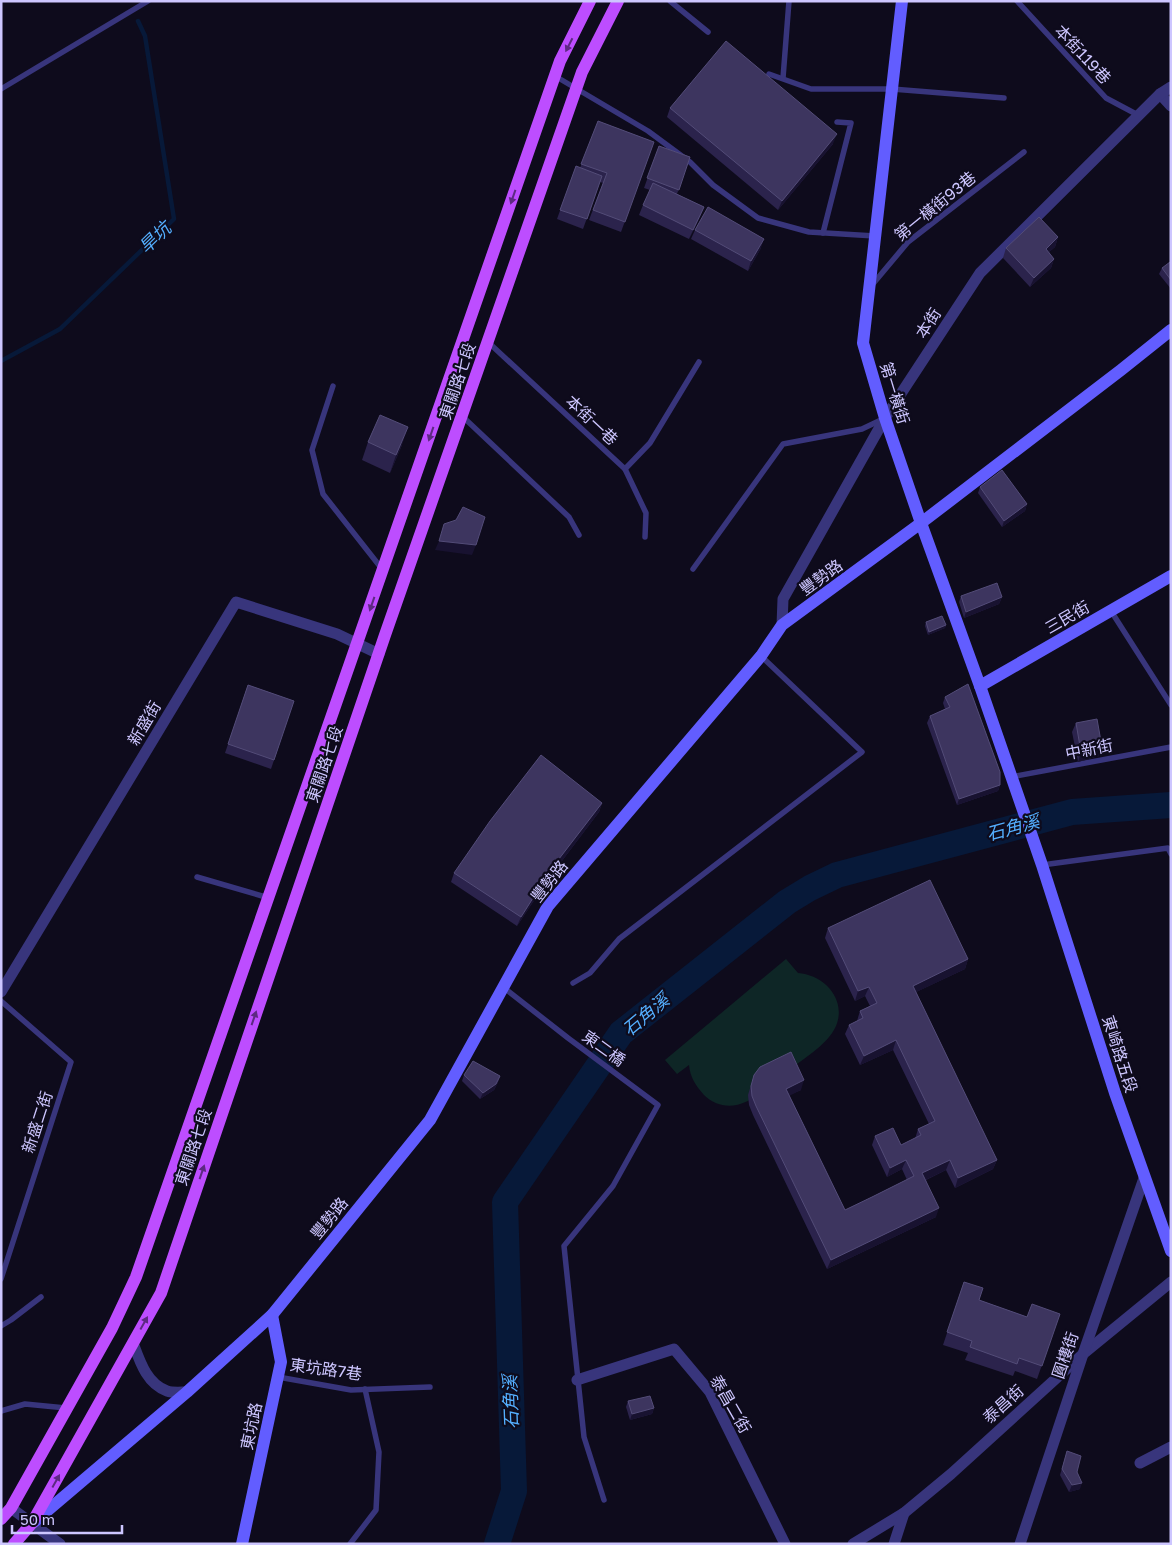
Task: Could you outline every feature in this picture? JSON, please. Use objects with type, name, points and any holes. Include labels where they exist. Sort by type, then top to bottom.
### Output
[{"type":"main road","name":"東關路七段","points":[[1,1519],[11,1508],[112,1328],[136,1277],[560,61],[590,1]]},
{"type":"main road","name":"東關路七段","points":[[14,1544],[32,1523],[160,1293],[379,654],[582,72],[618,1]]},
{"type":"street","name":"第一橫街","points":[[902,1],[863,343],[885,418],[1011,777]]},
{"type":"street","name":"本街","points":[[782,625],[783,599],[885,418],[980,273],[1138,115],[1171,86]]},
{"type":"street","points":[[1160,94],[1171,106]]},
{"type":"street","name":"豐勢路","points":[[32,1523],[188,1392],[272,1315],[430,1120],[548,906],[761,656],[782,625],[921,523],[1171,330]]},
{"type":"street","name":"三民街","points":[[980,686],[1171,576]]},
{"type":"street","name":"新盛街","points":[[1,992],[236,602],[337,634],[379,654]]},
{"type":"street","name":"東崎路五段","points":[[1011,777],[1042,865],[1115,1093],[1171,1251]]},
{"type":"street","name":"圓樓街","points":[[1020,1544],[1144,1178]]},
{"type":"street","name":"泰昌街","points":[[853,1544],[904,1513],[951,1474],[1083,1354],[1171,1282]]},
{"type":"street","name":"東坑路","points":[[242,1544],[281,1362],[272,1315]]},
{"type":"street","points":[[133,1343],[140,1363],[151,1381],[168,1391],[188,1392]]},
{"type":"street","name":"泰昌二街","points":[[577,1380],[674,1349],[710,1392],[785,1544]]},
{"type":"street","points":[[1140,1463],[1171,1447]]},
{"type":"street","points":[[11,1508],[60,1544]]},
{"type":"street","points":[[894,1544],[904,1513]]},
{"type":"lane","points":[[1,90],[148,1]]},
{"type":"lane","points":[[670,1],[708,32]]},
{"type":"lane","points":[[782,78],[789,1]]},
{"type":"lane","name":"本街119巷","points":[[1017,1],[1106,98],[1138,115]]},
{"type":"lane","points":[[769,74],[811,89],[892,89],[1004,98]]},
{"type":"lane","points":[[555,76],[648,131],[690,162],[713,185],[758,218],[809,232],[875,236]]},
{"type":"lane","points":[[823,233],[851,123],[837,122]]},
{"type":"lane","name":"第一橫街93巷","points":[[870,288],[908,242],[1024,152]]},
{"type":"lane","name":"本街一巷","points":[[488,342],[625,470],[646,513],[645,537]]},
{"type":"lane","points":[[625,470],[650,442],[698,362]]},
{"type":"lane","points":[[333,386],[312,450],[323,494],[383,570]]},
{"type":"lane","points":[[462,416],[569,516],[579,535]]},
{"type":"lane","points":[[693,569],[783,444],[862,429],[885,418]]},
{"type":"lane","points":[[1110,611],[1171,705]]},
{"type":"lane","points":[[573,982],[590,973],[619,939],[862,752],[761,656]]},
{"type":"lane","name":"中新街","points":[[1011,777],[1171,747]]},
{"type":"lane","points":[[1042,865],[1168,848],[1171,854]]},
{"type":"lane","points":[[197,877],[269,898]]},
{"type":"lane","name":"東二橋","points":[[503,987],[658,1105],[613,1186],[564,1246],[577,1380]]},
{"type":"lane","name":"新盛二街","points":[[1,1001],[71,1062],[1,1278]]},
{"type":"lane","points":[[1,1326],[41,1297]]},
{"type":"lane","name":"東坑路7巷","points":[[278,1377],[352,1390],[430,1387]]},
{"type":"lane","points":[[577,1380],[584,1437],[604,1500]]},
{"type":"lane","points":[[350,1544],[376,1510],[379,1452],[365,1389]]},
{"type":"lane","points":[[1,1411],[25,1404],[66,1408]]},
{"type":"green space","points":[[786,959],[798,973],[816,978],[831,990],[836,998],[838,1007],[839,1016],[836,1026],[823,1044],[762,1093],[751,1100],[739,1104],[727,1106],[716,1103],[704,1095],[698,1088],[692,1077],[689,1065],[677,1074],[665,1060]]},
{"type":"building","points":[[726,41],[837,134],[782,201],[670,108]]},
{"type":"building","points":[[598,121],[654,142],[625,222],[593,210],[607,173],[581,164]]},
{"type":"building","points":[[659,146],[690,157],[679,190],[647,178]]},
{"type":"building","points":[[576,166],[602,176],[587,219],[560,210]]},
{"type":"building","points":[[653,183],[704,207],[693,230],[643,205]]},
{"type":"building","points":[[708,207],[764,239],[751,261],[695,230]]},
{"type":"building","points":[[1039,217],[1058,237],[1046,249],[1054,259],[1034,278],[1006,248]]},
{"type":"building","points":[[1171,263],[1171,280],[1162,268]]},
{"type":"building","points":[[380,415],[408,427],[396,455],[368,442]]},
{"type":"building","points":[[1002,470],[1027,504],[1004,521],[980,487]]},
{"type":"building","points":[[463,507],[485,517],[476,545],[439,541],[444,524],[456,520]]},
{"type":"building","points":[[997,583],[1002,597],[966,612],[961,596]]},
{"type":"building","points":[[942,616],[946,625],[929,632],[926,622]]},
{"type":"building","points":[[968,684],[1000,772],[1000,785],[959,799],[930,716],[950,707],[945,697]]},
{"type":"building","points":[[248,685],[294,701],[274,760],[228,744]]},
{"type":"building","points":[[1097,719],[1102,747],[1081,752],[1076,723]]},
{"type":"building","points":[[541,755],[602,803],[552,868],[521,917],[454,873],[490,821]]},
{"type":"building","points":[[930,880],[968,959],[913,986],[997,1160],[958,1178],[950,1160],[922,1173],[939,1208],[831,1260],[756,1106],[751,1086],[754,1075],[760,1067],[791,1052],[804,1080],[786,1089],[845,1210],[914,1176],[906,1160],[890,1168],[875,1136],[893,1128],[901,1145],[921,1135],[918,1129],[935,1121],[896,1040],[864,1056],[849,1025],[863,1018],[860,1011],[877,1003],[869,987],[858,991],[828,928]]},
{"type":"building","points":[[473,1061],[500,1076],[496,1084],[483,1093],[464,1075]]},
{"type":"building","points":[[964,1282],[983,1288],[979,1300],[1027,1317],[1032,1304],[1060,1314],[1042,1366],[1019,1358],[1017,1364],[970,1347],[972,1341],[947,1332]]},
{"type":"building","points":[[650,1396],[654,1408],[632,1414],[628,1401]]},
{"type":"building","points":[[1067,1451],[1081,1456],[1077,1472],[1082,1483],[1072,1485],[1062,1469]]},
{"type":"waterway","name":"旱坑","points":[[1,361],[60,329],[174,219],[145,36],[138,21]]},
{"type":"waterway","name":"石角溪","points":[[497,1544],[514,1491],[505,1202],[621,1033],[787,902],[837,875],[1072,812],[1171,805]]}]
